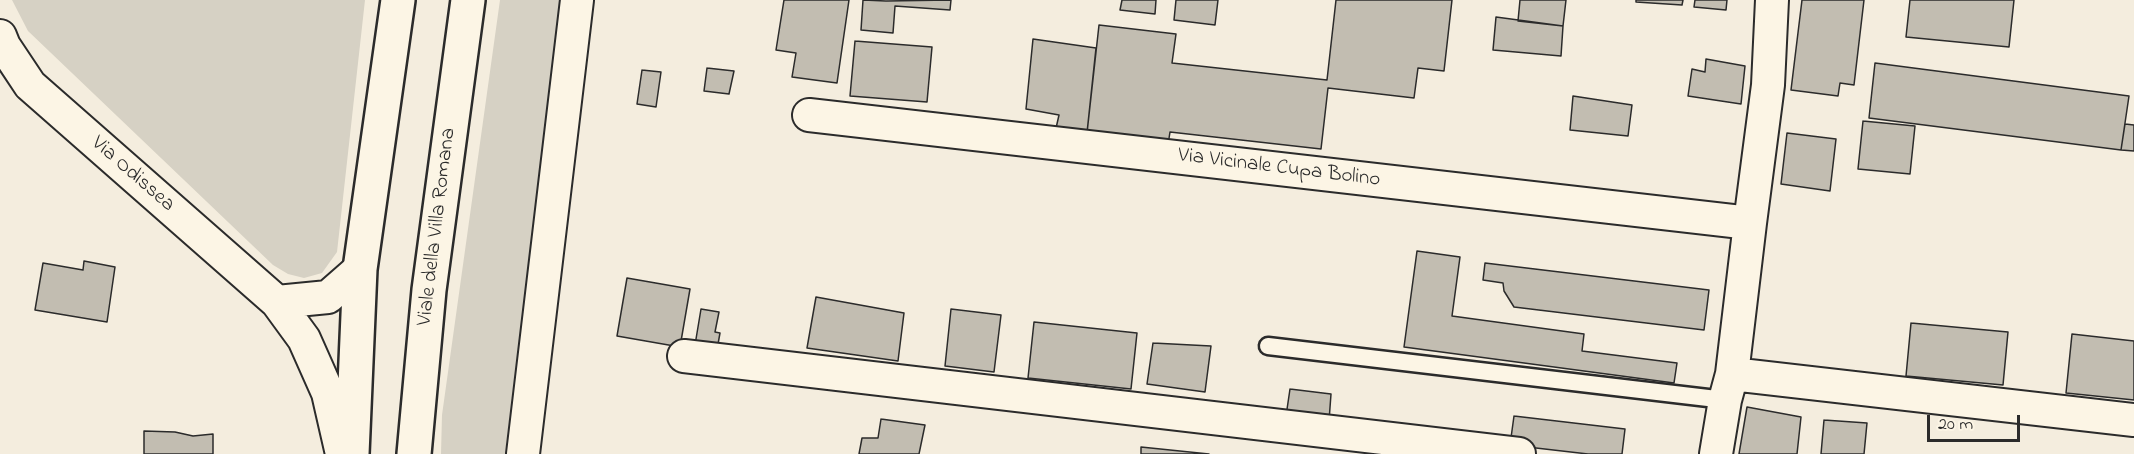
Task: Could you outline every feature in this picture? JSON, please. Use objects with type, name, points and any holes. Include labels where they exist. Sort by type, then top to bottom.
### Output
[{"type":"main road","points":[[352,454],[360,268],[398,0]]},
{"type":"main road","name":"Viale della Villa Romana","points":[[414,454],[429,291],[468,0]]},
{"type":"street","points":[[523,454],[577,0]]},
{"type":"street","points":[[1716,454],[1729,387],[1768,85],[1772,0]]},
{"type":"street","name":"Via Odissea","points":[[0,36],[4,46],[30,85],[277,302],[304,339],[328,393],[342,454]]},
{"type":"street","name":"Via Vicinale Cupa Bolino","points":[[809,114],[1750,223]]},
{"type":"street","points":[[277,302],[328,297],[360,268]]},
{"type":"street","points":[[684,356],[1519,454]]},
{"type":"street","points":[[716,378],[1352,454]]},
{"type":"street","points":[[1729,387],[2134,420]]},
{"type":"lane","points":[[1268,346],[1729,387]]},
{"type":"shaded area","points":[[12,0],[365,0],[337,252],[322,273],[304,278],[288,274],[273,265],[28,31]]},
{"type":"shaded area","points":[[500,0],[561,0],[505,454],[441,454],[442,415]]},
{"type":"building","points":[[784,0],[849,0],[837,83],[792,77],[796,53],[776,50]]},
{"type":"building","points":[[863,0],[951,0],[950,10],[895,6],[893,33],[861,30]]},
{"type":"building","points":[[1122,0],[1156,0],[1155,14],[1120,10]]},
{"type":"building","points":[[1176,0],[1218,0],[1215,25],[1174,20]]},
{"type":"building","points":[[1336,0],[1452,0],[1444,71],[1418,68],[1414,98],[1328,88],[1321,149],[1170,132],[1167,151],[1086,142],[1099,25],[1176,34],[1172,63],[1327,80]]},
{"type":"building","points":[[1520,0],[1566,0],[1563,26],[1518,21]]},
{"type":"building","points":[[1636,0],[1683,0],[1682,5],[1636,2]]},
{"type":"building","points":[[1695,0],[1727,0],[1726,10],[1694,7]]},
{"type":"building","points":[[1802,0],[1864,0],[1854,85],[1840,83],[1838,96],[1791,90]]},
{"type":"building","points":[[1910,0],[2014,0],[2009,47],[1906,37]]},
{"type":"building","points":[[1496,17],[1563,26],[1561,56],[1493,50]]},
{"type":"building","points":[[1033,39],[1096,48],[1086,142],[1054,137],[1059,115],[1026,109]]},
{"type":"building","points":[[855,41],[932,47],[927,102],[850,96]]},
{"type":"building","points":[[1706,59],[1745,66],[1741,104],[1688,96],[1692,69],[1705,72]]},
{"type":"building","points":[[1875,63],[2129,96],[2121,150],[1869,118]]},
{"type":"building","points":[[707,68],[734,71],[729,94],[704,91]]},
{"type":"building","points":[[642,70],[661,72],[656,107],[637,104]]},
{"type":"building","points":[[1573,96],[1632,105],[1628,136],[1570,130]]},
{"type":"building","points":[[1863,121],[1915,126],[1910,174],[1858,169]]},
{"type":"building","points":[[2125,124],[2134,125],[2134,151],[2121,150]]},
{"type":"building","points":[[1787,133],[1836,139],[1830,191],[1781,184]]},
{"type":"building","points":[[1417,251],[1460,257],[1452,316],[1584,334],[1582,351],[1677,363],[1674,383],[1404,347]]},
{"type":"building","points":[[84,261],[115,267],[107,322],[35,310],[43,263],[83,270]]},
{"type":"building","points":[[1485,263],[1709,290],[1704,330],[1514,307],[1504,291],[1503,283],[1483,280]]},
{"type":"building","points":[[627,278],[690,289],[680,347],[617,336]]},
{"type":"building","points":[[816,297],[904,313],[898,361],[807,348]]},
{"type":"building","points":[[701,309],[719,312],[715,332],[720,333],[716,355],[694,351]]},
{"type":"building","points":[[951,309],[1001,315],[994,372],[945,366]]},
{"type":"building","points":[[1034,322],[1137,333],[1131,389],[1028,378]]},
{"type":"building","points":[[1911,323],[2008,332],[2003,385],[1906,376]]},
{"type":"building","points":[[2072,334],[2134,341],[2134,400],[2066,393]]},
{"type":"building","points":[[1153,343],[1211,346],[1205,392],[1147,384]]},
{"type":"building","points":[[1290,389],[1331,394],[1329,421],[1286,416]]},
{"type":"building","points":[[1747,407],[1801,417],[1797,454],[1739,454]]},
{"type":"building","points":[[1514,416],[1625,429],[1622,454],[1588,454],[1510,445]]},
{"type":"building","points":[[881,419],[925,425],[919,454],[859,454],[862,438],[878,438]]},
{"type":"building","points":[[1824,420],[1867,423],[1864,454],[1821,454]]},
{"type":"building","points":[[144,431],[175,432],[193,436],[213,434],[213,454],[144,454]]},
{"type":"building","points":[[1141,447],[1209,454],[1141,454]]}]
